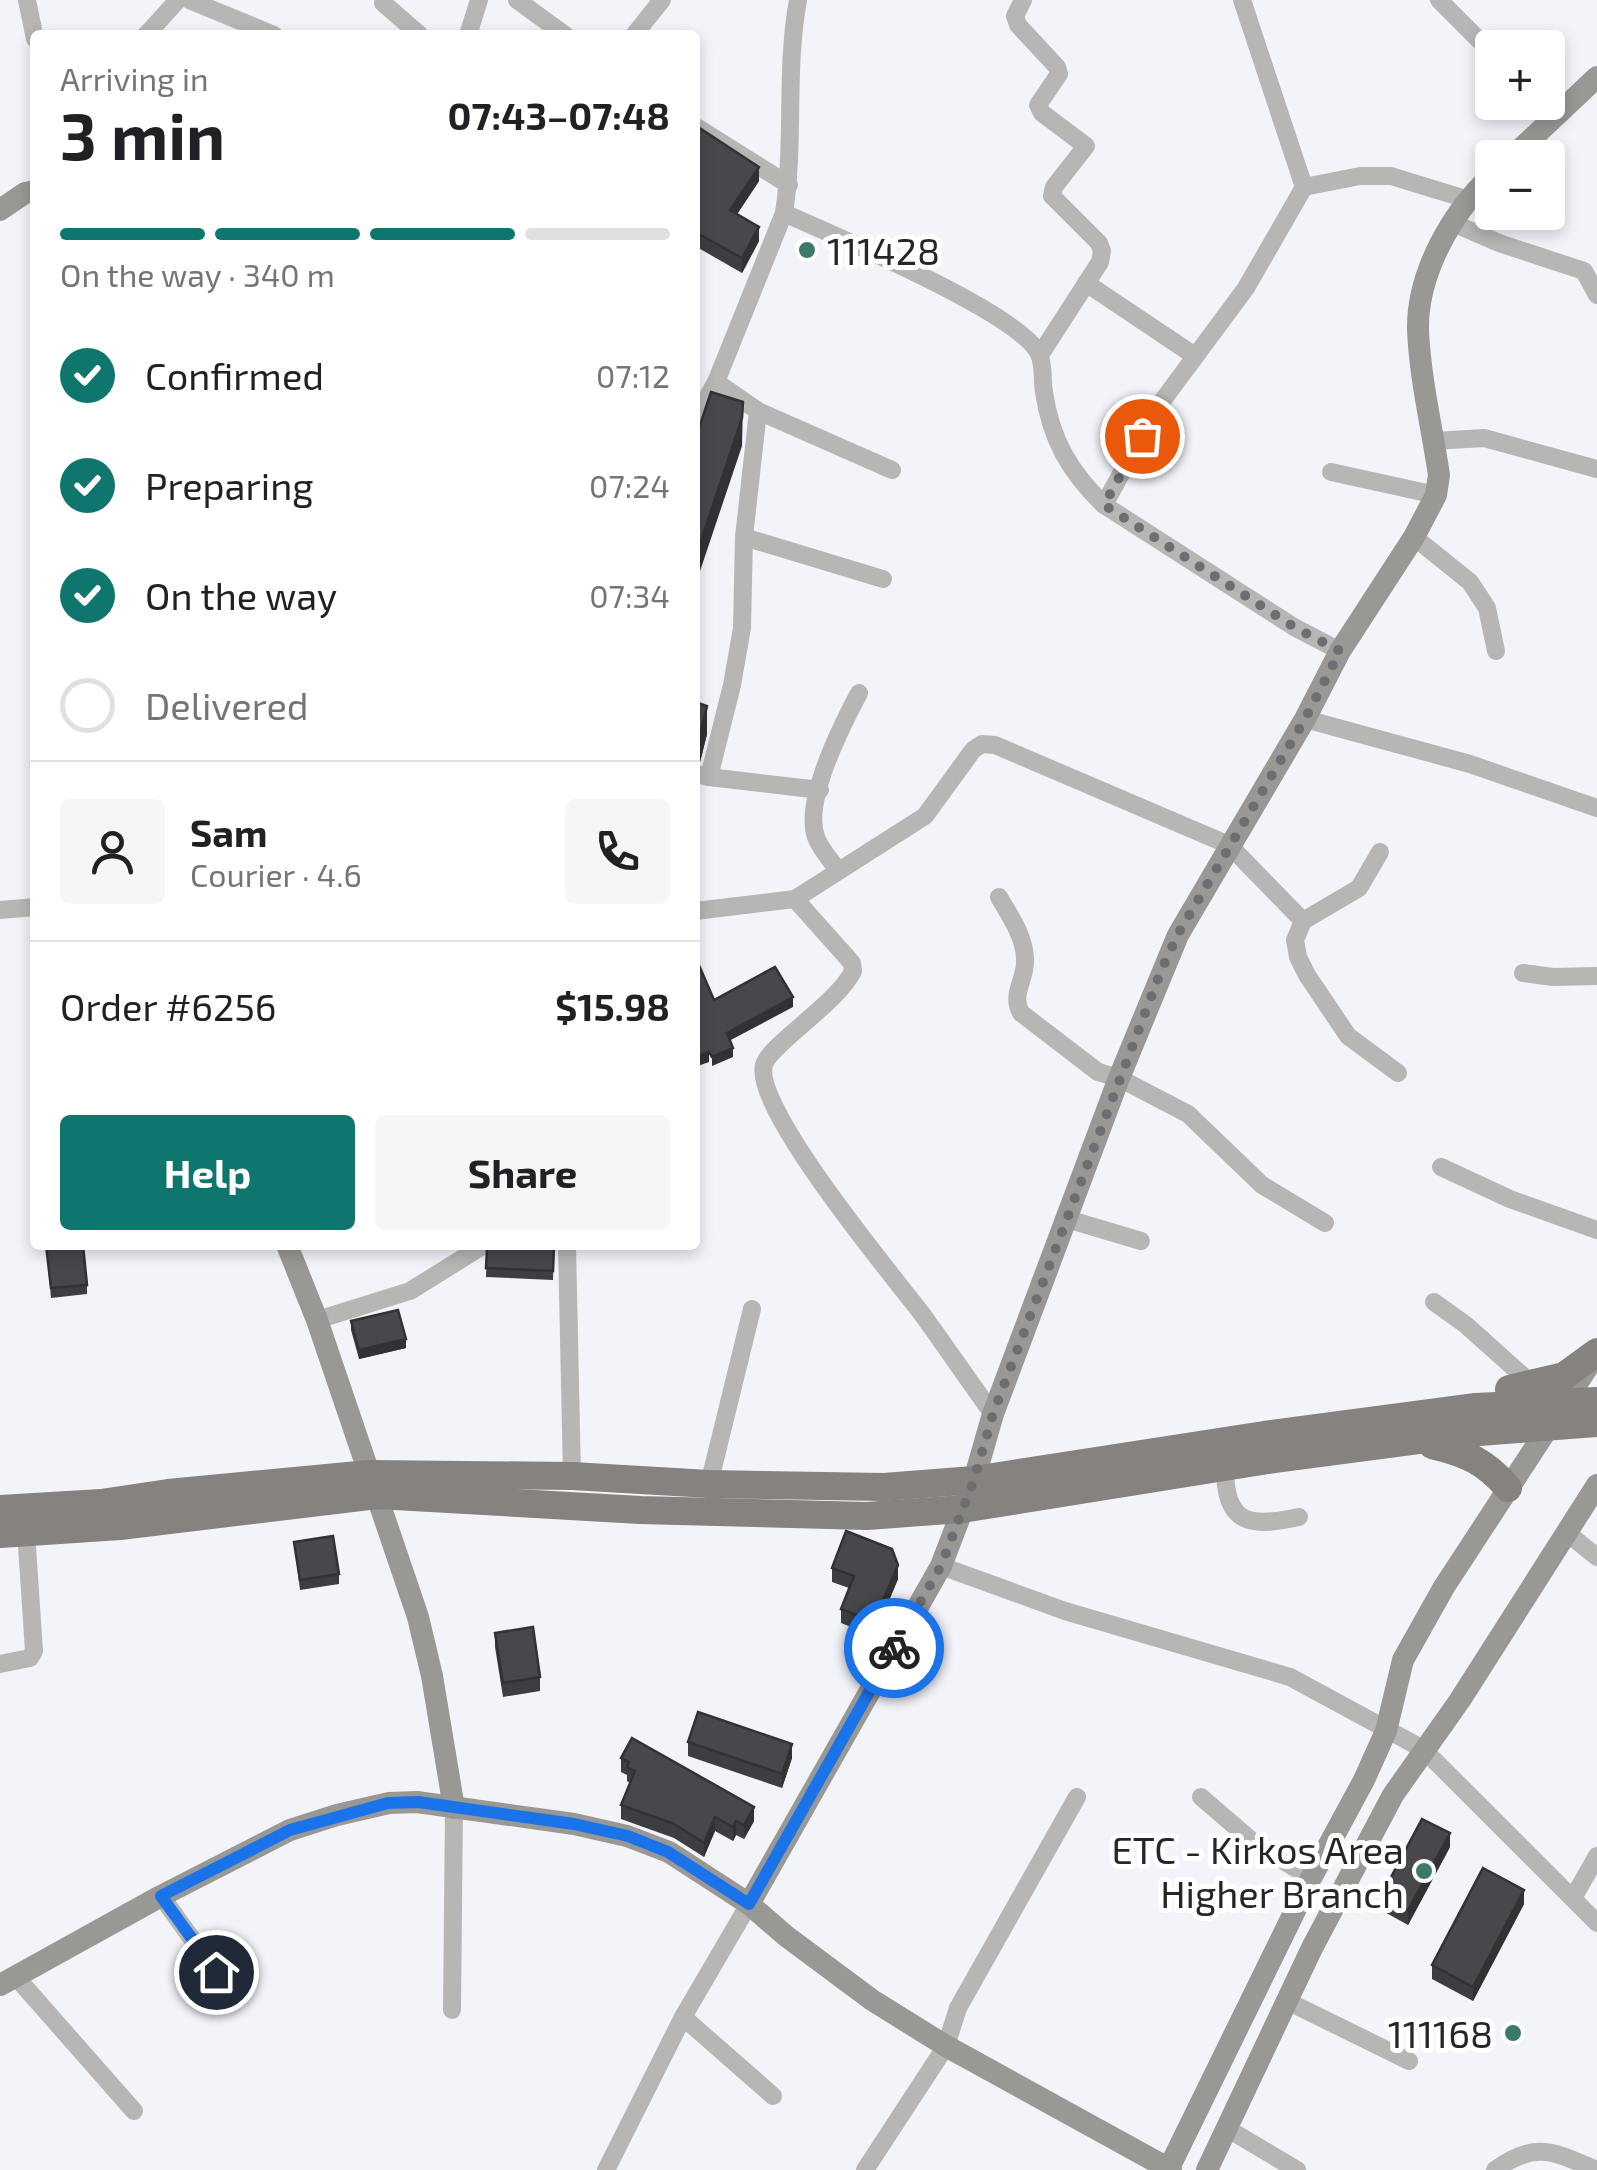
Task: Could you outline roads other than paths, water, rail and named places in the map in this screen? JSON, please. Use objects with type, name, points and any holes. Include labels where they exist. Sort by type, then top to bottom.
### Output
[{"type":"main road","points":[[1419,1428],[1451,1398],[1564,1376],[1597,1353]]},
{"type":"main road","points":[[13,1533],[120,1526],[373,1484],[728,1513],[867,1516],[962,1509],[1224,1468],[1567,1401],[1597,1400]]},
{"type":"main road","points":[[0,1509],[102,1503],[168,1493],[572,1476],[708,1484],[884,1487],[1419,1428],[1597,1424]]},
{"type":"main road","points":[[1419,1428],[1491,1468],[1508,1488]]},
{"type":"street","points":[[27,0],[33,30]]},
{"type":"street","points":[[151,30],[178,0]]},
{"type":"street","points":[[189,0],[262,30]]},
{"type":"street","points":[[470,30],[479,0]]},
{"type":"street","points":[[517,0],[558,30]]},
{"type":"street","points":[[638,30],[662,0]]},
{"type":"street","points":[[700,409],[716,382],[784,213],[789,185],[792,48],[798,0]]},
{"type":"street","points":[[1024,0],[1015,16],[1018,24],[1059,74],[1038,104],[1042,113],[1086,146],[1052,196],[1100,243],[1102,251],[1100,262],[1040,356]]},
{"type":"street","points":[[1104,505],[1157,408],[1246,288],[1304,187],[1242,0]]},
{"type":"street","points":[[1438,0],[1475,36]]},
{"type":"street","points":[[382,3],[414,30]]},
{"type":"street","points":[[1565,99],[1597,77]]},
{"type":"street","points":[[1525,140],[1541,120]]},
{"type":"street","points":[[700,129],[789,185]]},
{"type":"street","points":[[1304,187],[1360,176],[1391,176],[1466,200]]},
{"type":"street","points":[[606,2170],[684,2017],[941,1566],[974,1480],[993,1414],[1119,1078],[1178,934],[1305,719],[1340,651],[1414,537],[1436,495],[1439,475],[1418,330],[1421,300],[1430,269],[1452,223],[1475,191]]},
{"type":"street","points":[[0,210],[30,192]]},
{"type":"street","points":[[784,213],[937,284],[1028,340],[1040,356],[1048,414],[1077,479],[1104,505],[1294,627],[1340,651]]},
{"type":"street","points":[[1452,223],[1584,271],[1597,295]]},
{"type":"street","points":[[1086,283],[1195,356]]},
{"type":"street","points":[[716,382],[758,411],[892,470]]},
{"type":"street","points":[[758,411],[744,537],[742,628],[732,685],[702,776],[820,790]]},
{"type":"street","points":[[1434,441],[1484,438],[1597,469]]},
{"type":"street","points":[[1331,472],[1436,495]]},
{"type":"street","points":[[744,537],[883,579]]},
{"type":"street","points":[[1414,537],[1470,582],[1487,608],[1496,651]]},
{"type":"street","points":[[838,870],[816,840],[814,807],[839,732],[859,693]]},
{"type":"street","points":[[1305,719],[1470,764],[1597,808]]},
{"type":"street","points":[[700,910],[796,899],[925,816],[973,750],[982,744],[995,745],[1229,844],[1303,921]]},
{"type":"street","points":[[1380,852],[1358,888],[1303,921],[1295,940],[1298,957],[1348,1036],[1398,1073]]},
{"type":"street","points":[[999,898],[1026,954],[1026,967],[1016,994],[1016,1005],[1022,1013],[1098,1072],[1119,1078],[1188,1114],[1262,1185],[1325,1224]]},
{"type":"street","points":[[796,899],[852,964],[853,971],[816,1016],[769,1055],[763,1066],[764,1080],[781,1116],[846,1220],[920,1312],[993,1414]]},
{"type":"street","points":[[0,910],[30,907]]},
{"type":"street","points":[[1523,973],[1597,976]]},
{"type":"street","points":[[1441,1167],[1510,1199],[1597,1230]]},
{"type":"street","points":[[1067,1219],[1141,1241]]},
{"type":"street","points":[[289,1250],[317,1320],[418,1618],[432,1676],[454,1808],[452,2010]]},
{"type":"street","points":[[317,1320],[410,1291],[477,1250]]},
{"type":"street","points":[[567,1250],[572,1476]]},
{"type":"street","points":[[1434,1302],[1533,1385]]},
{"type":"street","points":[[708,1484],[752,1308]]},
{"type":"street","points":[[134,2111],[8,1981],[290,1830],[388,1803],[418,1802],[574,1824],[628,1836],[668,1852],[749,1904],[872,2000],[946,2046],[1169,2170],[1311,1878],[1364,1780],[1386,1730],[1403,1660],[1444,1587],[1597,1353]]},
{"type":"street","points":[[1224,1468],[1225,1496],[1243,1518],[1276,1522],[1299,1518]]},
{"type":"street","points":[[1207,2170],[1287,2001],[1393,1794],[1460,1700],[1597,1485]]},
{"type":"street","points":[[1566,1532],[1597,1556]]},
{"type":"street","points":[[0,1664],[30,1658],[34,1651],[13,1533]]},
{"type":"street","points":[[941,1566],[1065,1611],[1290,1677],[1424,1749],[1597,1923]]},
{"type":"street","points":[[865,2170],[946,2046],[958,2008],[1077,1797]]},
{"type":"street","points":[[1201,1798],[1252,1842],[1311,1878]]},
{"type":"street","points":[[1573,1898],[1597,1856]]},
{"type":"street","points":[[161,1896],[234,1998]]},
{"type":"street","points":[[1287,2001],[1409,2060]]},
{"type":"street","points":[[684,2017],[773,2096]]},
{"type":"street","points":[[1228,2129],[1297,2170]]},
{"type":"street","points":[[1494,2170],[1526,2152],[1543,2150],[1597,2170]]},
{"type":"place","name":"111428","points":[[807,250]]},
{"type":"place","name":"ETC - Kirkos Area Higher Branch","points":[[1424,1871]]},
{"type":"place","name":"111168","points":[[1513,2033]]}]
